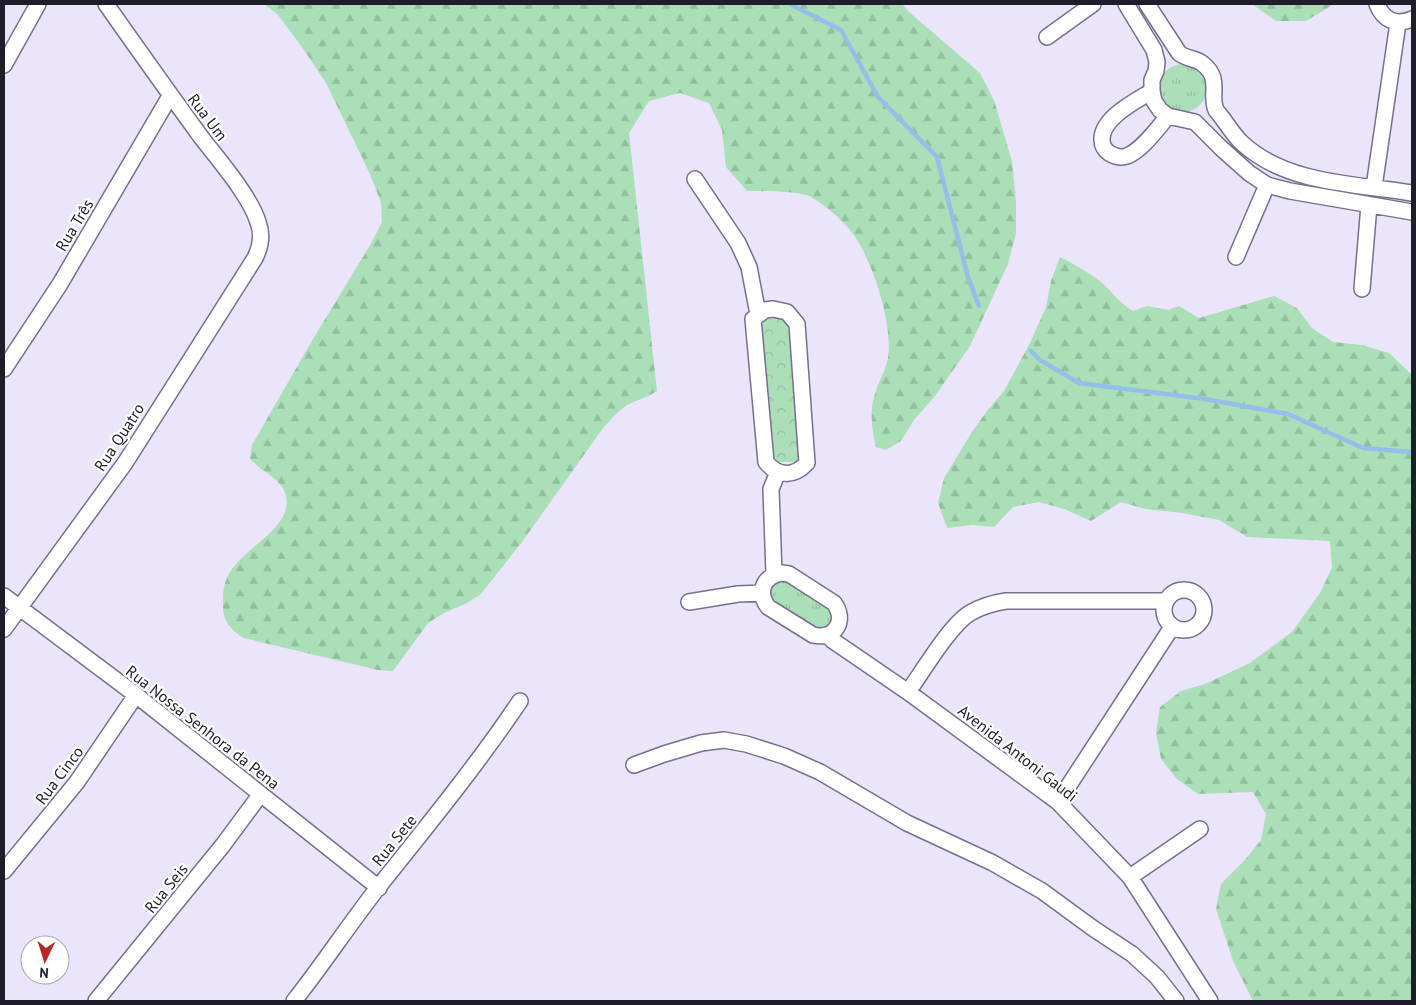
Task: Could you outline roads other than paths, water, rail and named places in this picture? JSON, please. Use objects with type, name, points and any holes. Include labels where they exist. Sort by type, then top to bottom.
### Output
[{"type":"street","points":[[4,65],[38,4]]},
{"type":"street","name":"Rua Um","points":[[106,4],[170,96],[238,186],[258,220],[261,241],[255,258]]},
{"type":"street","points":[[1047,37],[1093,4]]},
{"type":"street","points":[[1126,4],[1154,50],[1157,62],[1152,91],[1157,105],[1168,116],[1195,122],[1249,173],[1267,185],[1290,191],[1412,212]]},
{"type":"street","points":[[1147,4],[1179,53],[1203,63],[1210,71],[1214,80],[1216,108],[1241,143],[1262,158],[1297,175],[1412,193]]},
{"type":"street","points":[[1374,187],[1405,21],[1384,17],[1377,4]]},
{"type":"street","points":[[1152,91],[1110,120],[1104,128],[1102,137],[1106,150],[1116,156],[1128,156],[1149,138],[1168,116]]},
{"type":"street","name":"Rua Três","points":[[4,368],[60,284],[170,96]]},
{"type":"street","points":[[695,179],[738,243],[749,266],[758,314]]},
{"type":"street","points":[[1236,257],[1267,185]]},
{"type":"street","points":[[1362,288],[1369,205]]},
{"type":"street","name":"Rua Quatro","points":[[4,629],[125,463],[255,258]]},
{"type":"street","points":[[780,309],[787,312],[797,324],[807,463],[802,469],[794,473],[778,472],[766,462],[753,319],[765,310],[780,309]]},
{"type":"street","points":[[774,574],[771,489],[778,472]]},
{"type":"street","points":[[774,574],[789,574],[834,603],[839,609],[840,617],[839,624],[834,631],[820,637],[813,635],[768,607],[763,600],[763,585],[774,574]]},
{"type":"street","points":[[1182,589],[1195,592],[1204,604],[1203,618],[1199,624],[1186,630],[1172,627],[1164,616],[1163,608],[1165,601],[1169,596],[1182,589]]},
{"type":"street","points":[[689,602],[738,594],[762,593]]},
{"type":"street","name":"Rua Nossa Senhora da Pena","points":[[4,596],[136,695],[379,888]]},
{"type":"street","points":[[908,692],[954,628],[968,614],[986,604],[1006,601],[1165,601]]},
{"type":"street","points":[[1058,802],[1172,627]]},
{"type":"street","name":"Avenida Antoni Gaudi","points":[[828,635],[832,640],[908,692],[1058,802],[1130,877],[1210,1001]]},
{"type":"street","name":"Rua Cinco","points":[[4,871],[77,782],[136,695]]},
{"type":"street","name":"Rua Sete","points":[[294,1001],[379,888],[491,745],[520,701]]},
{"type":"street","points":[[634,765],[682,748],[724,740],[746,744],[784,756],[820,772],[908,823],[993,862],[1042,892],[1094,930],[1132,954],[1157,977],[1176,1001]]},
{"type":"street","name":"Rua Seis","points":[[96,1001],[223,845],[260,795]]},
{"type":"street","points":[[1130,877],[1200,829]]},
{"type":"waterway","points":[[790,4],[841,30],[878,97],[937,157],[968,277],[979,306]]},
{"type":"waterway","points":[[1031,351],[1040,360],[1079,383],[1205,399],[1288,414],[1363,448],[1412,452]]}]
